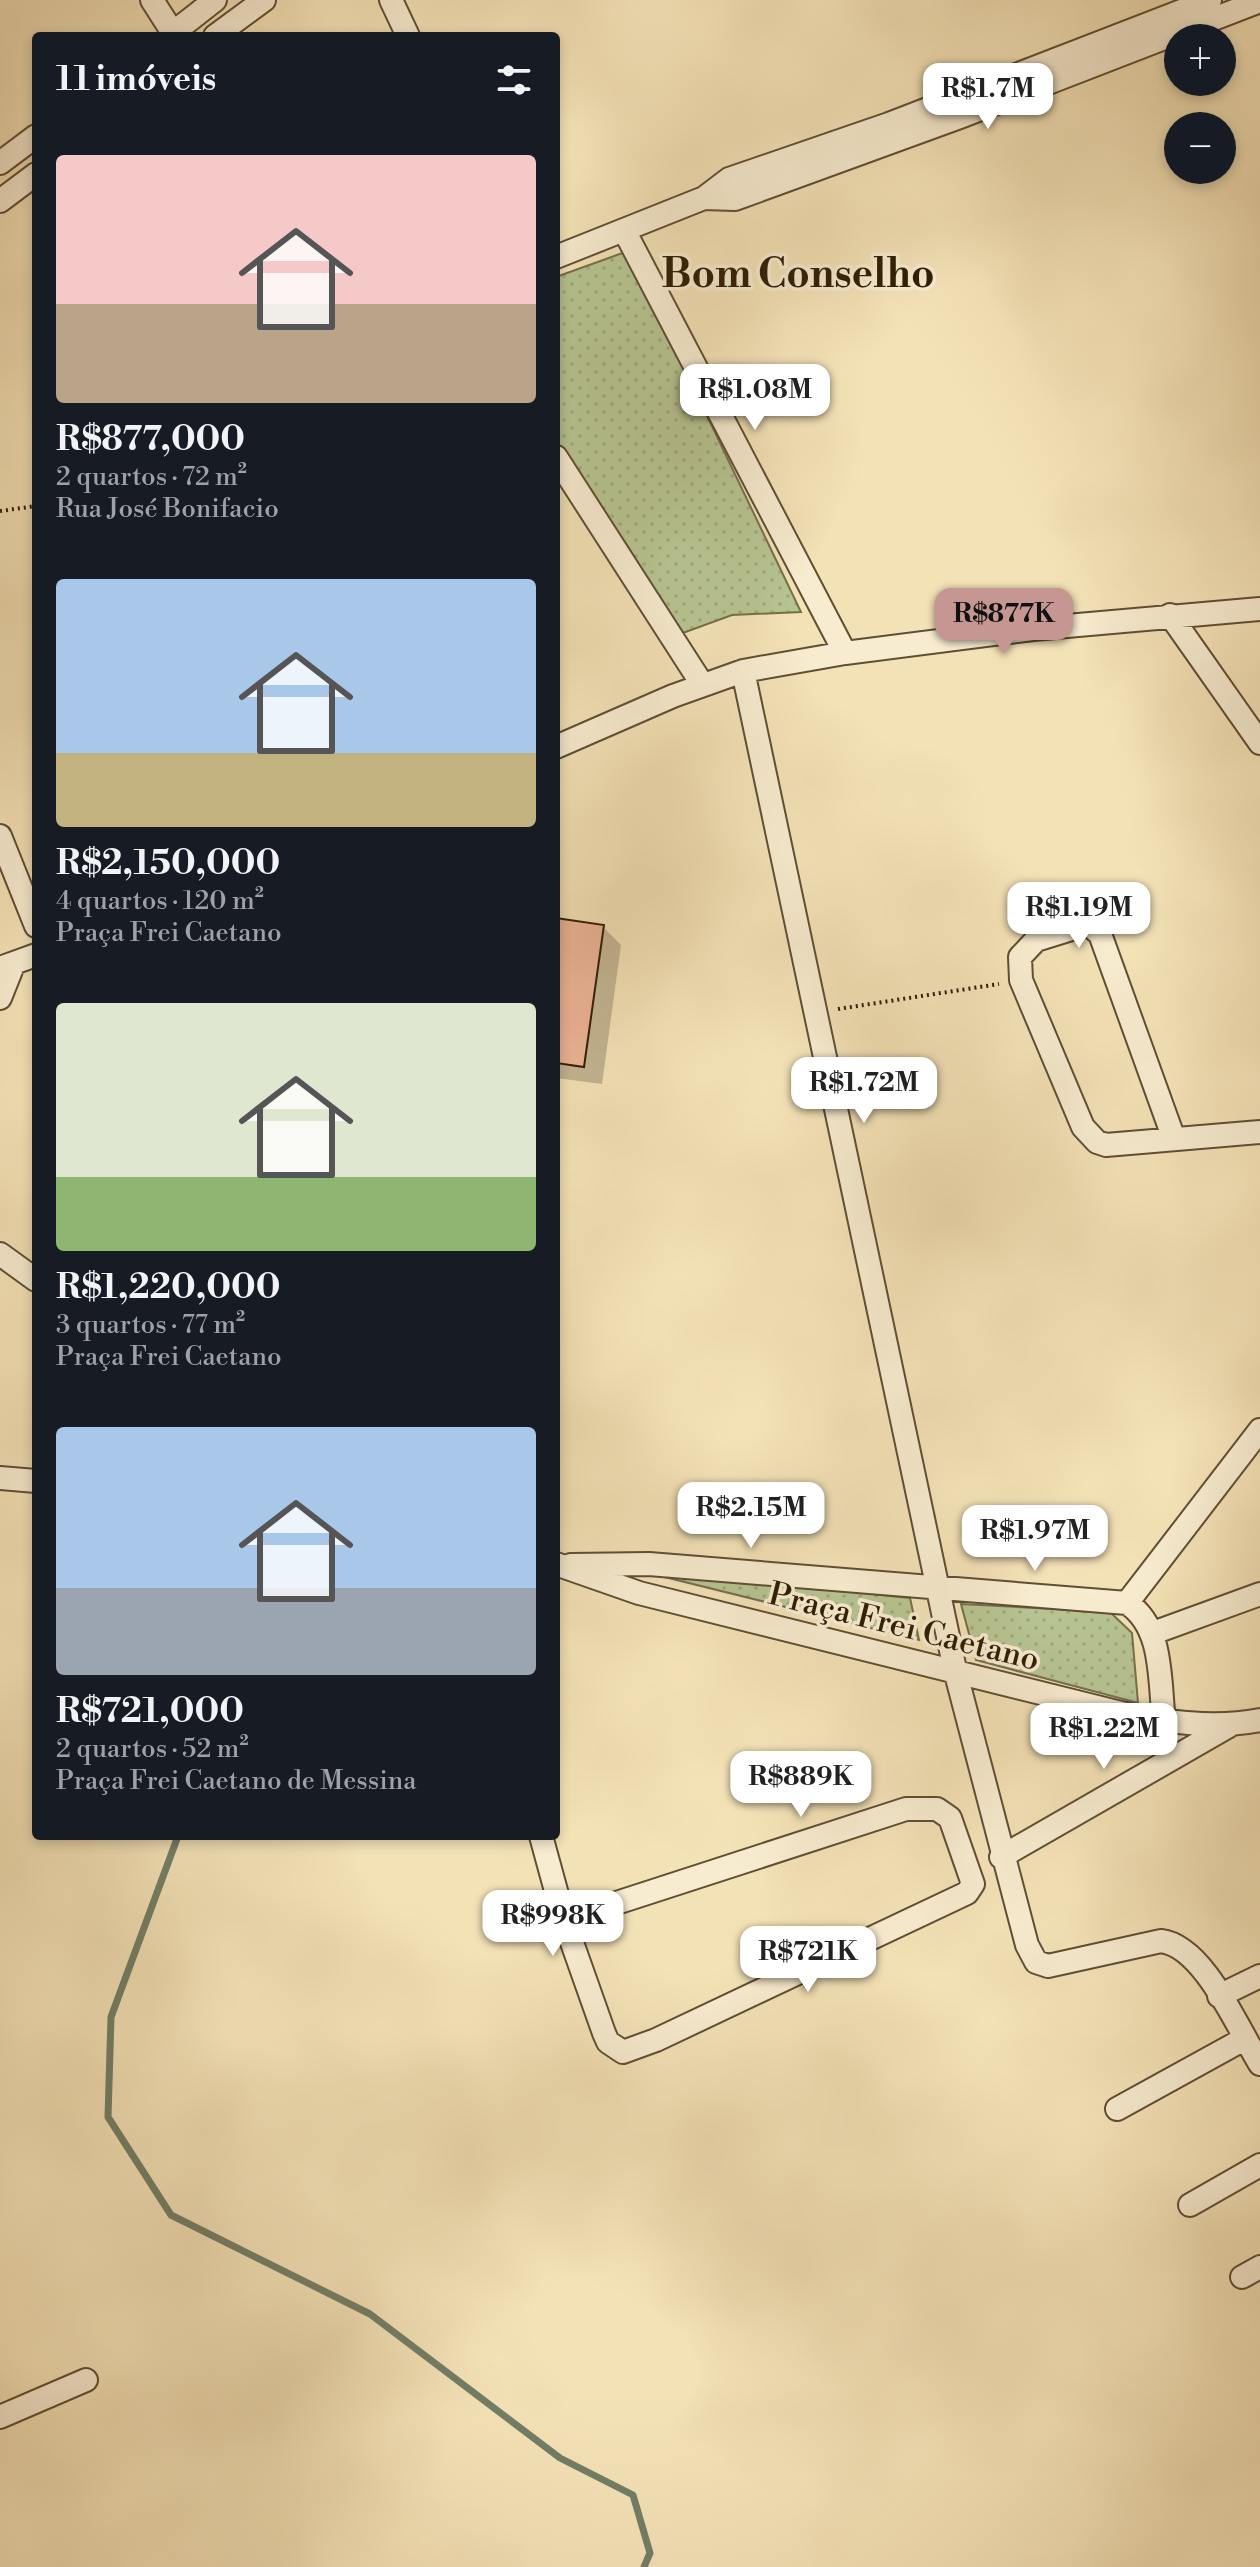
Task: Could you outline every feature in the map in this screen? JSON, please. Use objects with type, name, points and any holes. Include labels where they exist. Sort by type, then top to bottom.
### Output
[{"type":"street","points":[[152,0],[170,32]]},
{"type":"street","points":[[174,32],[215,0]]},
{"type":"street","points":[[220,32],[264,0]]},
{"type":"street","points":[[391,0],[406,32]]},
{"type":"street","points":[[560,256],[704,198],[729,179],[875,130],[1210,0]]},
{"type":"street","points":[[704,198],[735,199],[974,112],[1260,1]]},
{"type":"street","points":[[0,163],[32,139]]},
{"type":"street","points":[[0,201],[32,177]]},
{"type":"street","points":[[625,232],[845,653]]},
{"type":"street","points":[[560,463],[702,684]]},
{"type":"street","points":[[560,745],[702,684],[743,671],[845,653],[1170,615],[1260,609]]},
{"type":"street","points":[[1170,615],[1260,743]]},
{"type":"street","points":[[743,671],[956,1674],[1003,1864],[1027,1945],[1041,1965],[1161,1941],[1176,1943],[1197,1961],[1260,2064]]},
{"type":"street","points":[[0,836],[32,916]]},
{"type":"street","points":[[1174,1139],[1103,939],[1095,928],[1081,926],[1036,940],[1020,957],[1021,980],[1088,1134],[1106,1145],[1260,1132]]},
{"type":"street","points":[[0,998],[7,966],[32,957]]},
{"type":"street","points":[[0,1254],[32,1277]]},
{"type":"street","points":[[1164,1721],[1153,1633],[1143,1616],[1127,1603],[1260,1430]]},
{"type":"street","points":[[0,1478],[32,1481]]},
{"type":"street","name":"Praça Frei Caetano","points":[[560,1565],[649,1564],[1127,1603]]},
{"type":"street","name":"Praça Frei Caetano","points":[[560,1565],[639,1593],[956,1674],[1164,1721],[1229,1726]]},
{"type":"street","points":[[1153,1633],[1260,1594]]},
{"type":"street","points":[[971,1879],[1003,1864],[1229,1726],[1260,1720]]},
{"type":"street","points":[[542,1840],[564,1920],[604,2033],[608,2042],[623,2052],[656,2040],[972,1888],[950,1818],[937,1809],[906,1809],[564,1920]]},
{"type":"street","points":[[1219,1996],[1260,1976]]},
{"type":"street","points":[[1117,2109],[1244,2039]]},
{"type":"street","points":[[1190,2205],[1260,2165]]},
{"type":"street","points":[[0,2417],[86,2380]]},
{"type":"path","points":[[0,511],[32,507]]},
{"type":"path","points":[[816,1013],[1021,980]]},
{"type":"green space","points":[[628,251],[801,612],[732,615],[680,634],[560,449],[560,276]]},
{"type":"green space","points":[[624,1567],[910,1598],[919,1640]]},
{"type":"green space","points":[[961,1604],[1110,1612],[1132,1633],[1138,1703],[976,1660]]},
{"type":"building","points":[[560,919],[604,925],[584,1067],[560,1064]]},
{"type":"waterway","points":[[177,1840],[111,2017],[108,2117],[171,2215],[370,2314],[560,2458],[633,2495],[650,2553],[644,2567]]},
{"type":"district","name":"Bom Conselho","points":[[798,275]]}]
